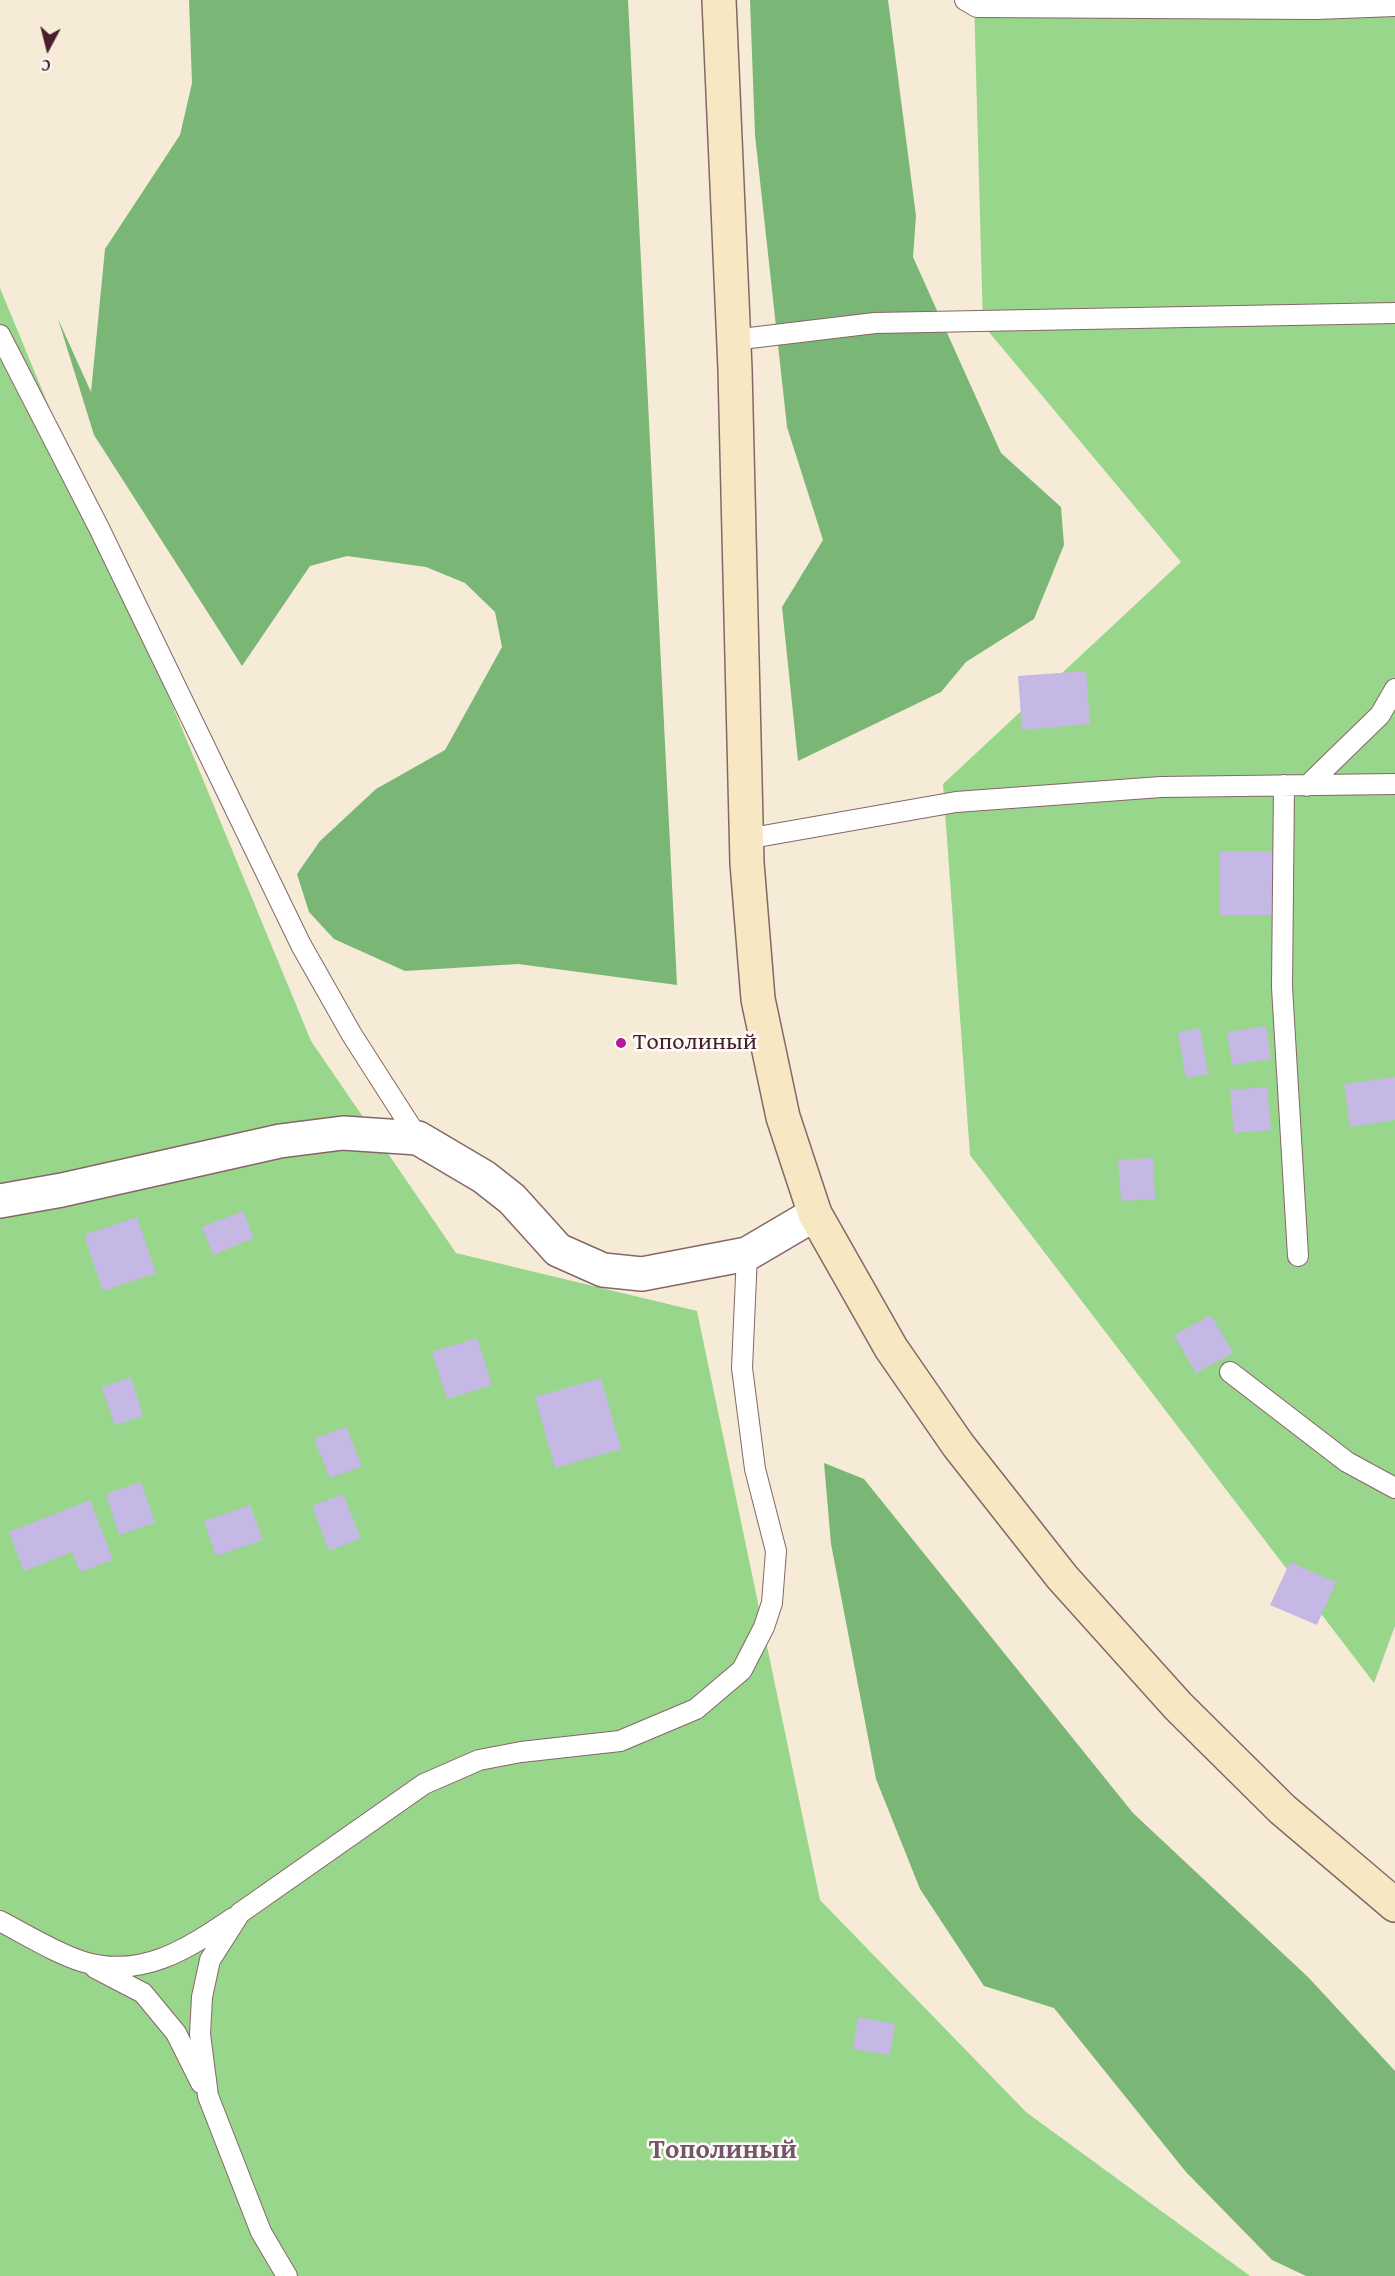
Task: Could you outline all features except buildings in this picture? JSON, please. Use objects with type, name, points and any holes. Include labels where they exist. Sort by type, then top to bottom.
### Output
[{"type":"street","points":[[719,0],[733,340],[746,840],[758,999],[783,1117],[815,1214],[891,1348],[958,1445],[1062,1577],[1178,1706],[1282,1809],[1395,1905]]},
{"type":"street","points":[[0,1201],[62,1190],[279,1141],[343,1133],[418,1138],[484,1177],[512,1199],[558,1250],[603,1270],[642,1274],[747,1254],[815,1214]]},
{"type":"lane","points":[[965,0],[977,7],[1316,9],[1395,6]]},
{"type":"lane","points":[[733,340],[875,323],[1395,313]]},
{"type":"lane","points":[[0,335],[104,538],[301,945],[352,1035],[418,1138]]},
{"type":"lane","points":[[1307,786],[1380,715],[1395,689]]},
{"type":"lane","points":[[746,840],[956,802],[1161,787],[1395,784]]},
{"type":"lane","points":[[1284,785],[1282,987],[1298,1256]]},
{"type":"lane","points":[[84,1962],[129,1968],[160,1960],[198,1941],[240,1913],[424,1784],[479,1760],[521,1752],[620,1741],[696,1709],[742,1670],[764,1628],[772,1603],[776,1551],[755,1469],[742,1368],[747,1254]]},
{"type":"lane","points":[[1230,1372],[1347,1462],[1395,1488]]},
{"type":"lane","points":[[208,2096],[200,2034],[202,1997],[210,1960],[240,1913]]},
{"type":"lane","points":[[0,1921],[143,1993],[176,2033],[208,2096],[261,2232],[287,2276]]},
{"type":"green space","points":[[189,0],[628,0],[677,985],[518,964],[405,971],[334,939],[309,912],[297,874],[320,841],[376,789],[445,750],[502,647],[495,612],[465,583],[426,567],[347,556],[310,566],[242,666],[94,435],[58,319],[91,392],[105,249],[180,135],[192,83]]},
{"type":"green space","points":[[750,0],[888,0],[916,216],[913,257],[1001,453],[1061,507],[1064,545],[1034,619],[966,662],[941,692],[798,761],[782,607],[823,540],[787,427],[755,135]]},
{"type":"green space","points":[[974,0],[1395,0],[1395,1626],[1374,1683],[970,1155],[943,784],[1181,562],[983,325]]},
{"type":"green space","points":[[0,288],[311,1041],[456,1253],[697,1311],[820,1900],[1026,2112],[1250,2276],[0,2276]]},
{"type":"green space","points":[[824,1463],[864,1479],[1133,1813],[1309,1978],[1395,2071],[1395,2276],[1306,2276],[1272,2260],[1186,2172],[1054,2008],[984,1986],[920,1889],[876,1779],[831,1544]]},
{"type":"place","name":"Тополиный","points":[[621,1043]]},
{"type":"district","name":"Тополиный","points":[[723,2151]]}]
